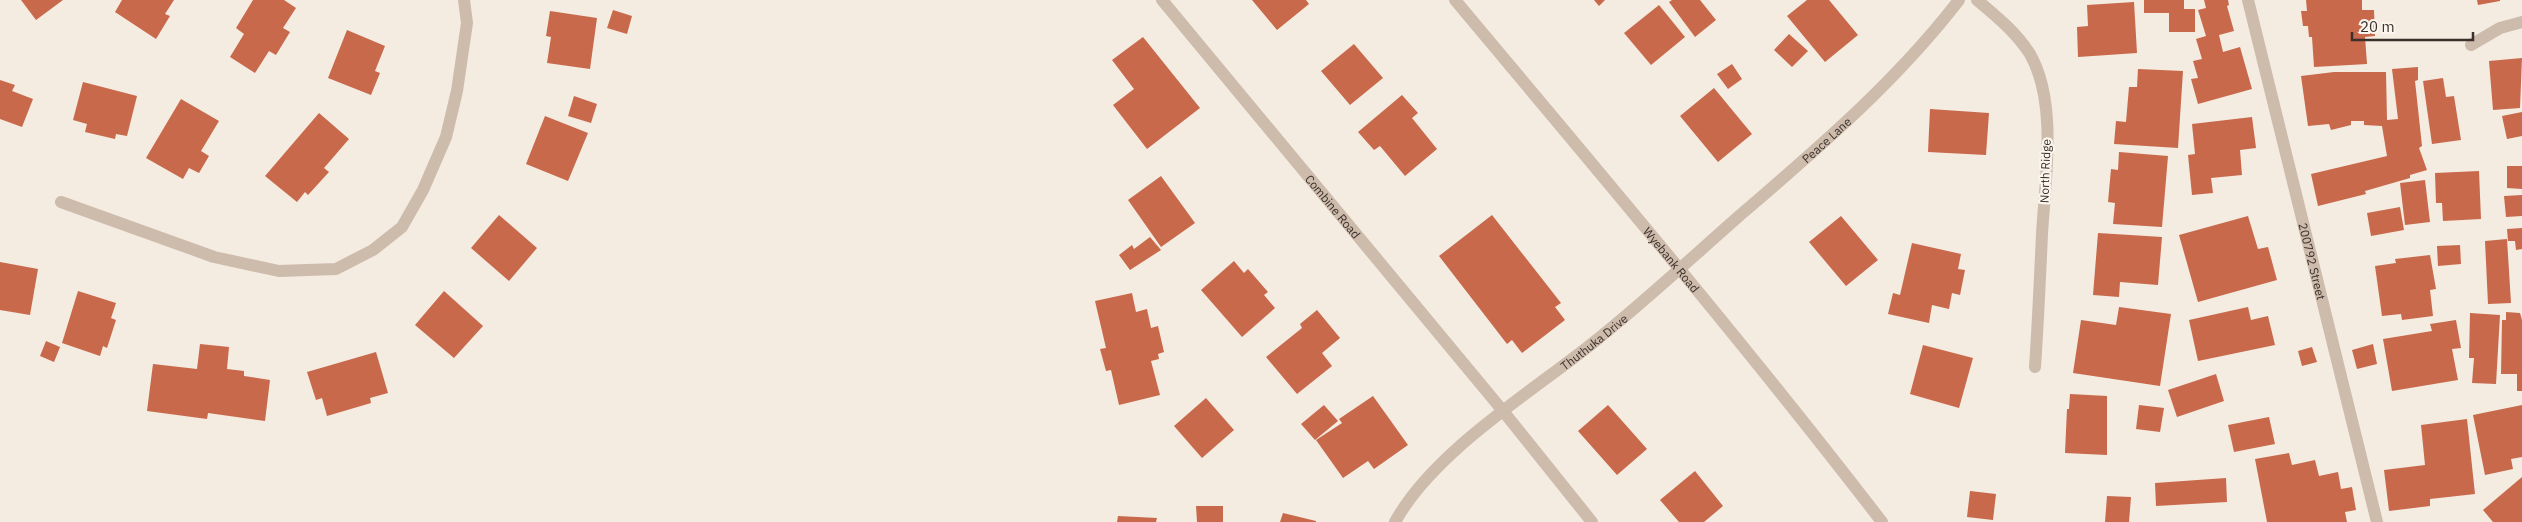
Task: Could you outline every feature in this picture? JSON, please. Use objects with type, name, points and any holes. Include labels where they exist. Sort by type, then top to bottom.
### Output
[{"type":"street","points":[[61,202],[214,257],[279,271],[336,269],[373,250],[402,226],[423,190],[446,137],[457,91],[467,23],[464,0]]},
{"type":"street","name":"Combine Road","points":[[1162,0],[1340,218],[1503,411]]},
{"type":"street","name":"Wyebank Road","points":[[1455,0],[1680,268],[1815,435],[1882,522]]},
{"type":"street","name":"Peace Lane","points":[[1680,268],[1834,134],[1889,83],[1932,35],[1959,0]]},
{"type":"street","name":"North Ridge","points":[[1977,0],[2010,27],[2030,55],[2040,81],[2045,106],[2048,149],[2035,367]]},
{"type":"street","name":"200792 Street","points":[[2248,0],[2377,522]]},
{"type":"street","points":[[2471,45],[2500,28],[2522,22]]},
{"type":"street","name":"Thuthuka Drive","points":[[1395,522],[1436,468],[1503,411],[1590,345],[1680,268]]},
{"type":"street","points":[[1503,411],[1592,522]]},
{"type":"building","points":[[21,0],[63,0],[36,20]]},
{"type":"building","points":[[122,0],[174,0],[165,14],[170,16],[156,39],[115,12]]},
{"type":"building","points":[[253,0],[284,0],[296,8],[283,28],[290,32],[276,55],[269,51],[255,73],[230,57],[244,34],[236,28]]},
{"type":"building","points":[[1252,0],[1306,0],[1309,4],[1277,30]]},
{"type":"building","points":[[1594,0],[1605,0],[1599,6]]},
{"type":"building","points":[[1672,0],[1700,0],[1716,20],[1695,37],[1669,2]]},
{"type":"building","points":[[1807,0],[1829,0],[1858,35],[1825,62],[1787,16]]},
{"type":"building","points":[[2144,0],[2184,0],[2184,9],[2195,9],[2195,32],[2169,32],[2169,13],[2144,13]]},
{"type":"building","points":[[2204,0],[2228,0],[2229,5],[2227,6],[2234,31],[2219,35],[2223,52],[2240,47],[2252,89],[2198,104],[2191,79],[2198,78],[2193,61],[2202,59],[2196,39],[2206,36],[2198,10],[2206,8]]},
{"type":"building","points":[[2306,0],[2362,0],[2362,10],[2374,10],[2375,36],[2365,37],[2367,64],[2314,67],[2312,37],[2309,37],[2308,26],[2303,26],[2301,11],[2307,11]]},
{"type":"building","points":[[2477,0],[2500,0],[2500,1],[2478,5]]},
{"type":"building","points":[[2134,2],[2137,53],[2078,57],[2077,27],[2088,26],[2087,5]]},
{"type":"building","points":[[1659,5],[1685,37],[1651,65],[1624,33]]},
{"type":"building","points":[[613,10],[632,16],[627,34],[607,28]]},
{"type":"building","points":[[550,11],[597,18],[590,69],[547,63],[551,37],[546,36]]},
{"type":"building","points":[[347,30],[385,46],[375,71],[380,73],[371,95],[328,78]]},
{"type":"building","points":[[1789,34],[1808,51],[1792,67],[1774,50]]},
{"type":"building","points":[[1143,37],[1200,108],[1147,149],[1113,105],[1134,89],[1112,60]]},
{"type":"building","points":[[1354,44],[1383,78],[1350,105],[1321,71]]},
{"type":"building","points":[[2522,58],[2520,108],[2493,110],[2489,61]]},
{"type":"building","points":[[1732,64],[1742,79],[1728,89],[1717,74]]},
{"type":"building","points":[[2418,67],[2418,80],[2415,81],[2422,146],[2419,148],[2427,170],[2410,175],[2410,178],[2365,191],[2366,194],[2318,206],[2311,174],[2387,156],[2382,126],[2364,125],[2364,121],[2351,121],[2351,125],[2331,130],[2329,124],[2308,126],[2301,76],[2334,72],[2386,72],[2387,120],[2398,119],[2392,69]]},
{"type":"building","points":[[2138,69],[2183,71],[2178,148],[2114,144],[2116,121],[2126,122],[2129,87],[2137,87]]},
{"type":"building","points":[[2443,78],[2446,97],[2454,96],[2461,140],[2432,144],[2423,81]]},
{"type":"building","points":[[0,80],[15,85],[12,91],[33,99],[22,127],[0,119]]},
{"type":"building","points":[[83,82],[137,96],[127,136],[116,134],[115,139],[85,132],[87,124],[73,120]]},
{"type":"building","points":[[1714,88],[1752,134],[1718,162],[1680,116]]},
{"type":"building","points":[[1402,95],[1418,113],[1412,118],[1437,149],[1405,176],[1380,146],[1374,150],[1358,132]]},
{"type":"building","points":[[574,96],[597,104],[591,123],[568,116]]},
{"type":"building","points":[[181,99],[219,121],[201,151],[209,156],[199,173],[189,168],[183,179],[146,158]]},
{"type":"building","points":[[1930,109],[1989,113],[1986,155],[1928,152]]},
{"type":"building","points":[[2522,112],[2522,136],[2507,139],[2502,116]]},
{"type":"building","points":[[319,113],[349,139],[324,168],[329,172],[308,195],[305,192],[297,202],[265,176]]},
{"type":"building","points":[[545,116],[588,133],[568,181],[526,164]]},
{"type":"building","points":[[2252,117],[2256,148],[2240,150],[2242,175],[2211,178],[2213,193],[2192,195],[2188,155],[2195,154],[2192,124]]},
{"type":"building","points":[[2119,152],[2168,156],[2162,227],[2113,224],[2115,203],[2108,202],[2111,169],[2118,170]]},
{"type":"building","points":[[2507,166],[2522,166],[2522,189],[2507,188]]},
{"type":"building","points":[[2479,171],[2481,219],[2443,221],[2442,203],[2436,203],[2435,173]]},
{"type":"building","points":[[1161,176],[1195,223],[1161,247],[1128,200]]},
{"type":"building","points":[[2425,180],[2430,222],[2405,225],[2400,183]]},
{"type":"building","points":[[2522,195],[2522,216],[2506,217],[2504,196]]},
{"type":"building","points":[[2400,207],[2404,230],[2371,236],[2367,213]]},
{"type":"building","points":[[499,215],[537,248],[509,281],[471,248]]},
{"type":"building","points":[[1492,215],[1561,303],[1555,307],[1565,320],[1522,353],[1512,340],[1507,344],[1439,256]]},
{"type":"building","points":[[1841,216],[1878,260],[1846,286],[1809,242]]},
{"type":"building","points":[[2248,216],[2258,249],[2268,247],[2277,280],[2198,302],[2179,235]]},
{"type":"building","points":[[2522,228],[2522,249],[2516,250],[2515,241],[2508,241],[2507,229]]},
{"type":"building","points":[[2098,233],[2162,237],[2158,285],[2120,282],[2119,297],[2093,295]]},
{"type":"building","points":[[1150,237],[1161,250],[1130,270],[1119,255],[1132,245],[1134,249]]},
{"type":"building","points":[[2507,239],[2511,303],[2488,304],[2485,241]]},
{"type":"building","points":[[1912,243],[1961,254],[1958,269],[1965,270],[1960,295],[1952,293],[1949,309],[1932,305],[1929,323],[1888,314],[1893,293],[1900,295]]},
{"type":"building","points":[[2460,245],[2461,264],[2438,266],[2437,246]]},
{"type":"building","points":[[2430,255],[2436,289],[2430,290],[2433,316],[2402,320],[2401,314],[2382,316],[2375,266],[2396,263],[2395,259]]},
{"type":"building","points":[[1234,261],[1244,273],[1248,269],[1268,292],[1264,295],[1275,308],[1242,337],[1201,290]]},
{"type":"building","points":[[0,262],[38,269],[30,315],[0,310]]},
{"type":"building","points":[[78,291],[116,303],[111,318],[116,320],[107,348],[103,346],[100,356],[62,343]]},
{"type":"building","points":[[444,291],[483,326],[454,358],[415,325]]},
{"type":"building","points":[[1132,293],[1136,312],[1147,309],[1151,328],[1158,326],[1164,352],[1158,354],[1159,359],[1151,361],[1160,395],[1119,405],[1111,370],[1106,371],[1100,349],[1106,348],[1095,301]]},
{"type":"building","points":[[2119,307],[2171,314],[2160,386],[2073,373],[2081,320],[2116,325]]},
{"type":"building","points":[[2248,307],[2251,320],[2268,316],[2275,345],[2198,361],[2189,320]]},
{"type":"building","points":[[1317,310],[1340,338],[1322,353],[1332,366],[1297,394],[1266,357],[1302,328],[1300,324]]},
{"type":"building","points":[[2506,312],[2520,313],[2522,320],[2522,391],[2517,391],[2517,374],[2501,374],[2502,320],[2506,320]]},
{"type":"building","points":[[2470,313],[2500,315],[2496,384],[2472,383],[2474,358],[2469,358]]},
{"type":"building","points":[[2456,320],[2461,348],[2452,349],[2458,380],[2392,391],[2383,339],[2432,331],[2430,324]]},
{"type":"building","points":[[46,341],[60,347],[54,362],[40,356]]},
{"type":"building","points":[[200,344],[229,347],[227,369],[244,371],[244,376],[270,380],[265,421],[208,413],[207,419],[147,411],[153,364],[197,369]]},
{"type":"building","points":[[2373,344],[2377,364],[2357,369],[2352,350]]},
{"type":"building","points":[[1923,345],[1973,358],[1959,408],[1910,394]]},
{"type":"building","points":[[2312,347],[2317,362],[2302,366],[2298,351]]},
{"type":"building","points":[[376,352],[388,393],[370,398],[371,403],[327,416],[322,398],[316,400],[307,372]]},
{"type":"building","points":[[2216,374],[2224,401],[2177,417],[2168,390]]},
{"type":"building","points":[[2070,394],[2107,396],[2107,455],[2065,453],[2067,409],[2069,409]]},
{"type":"building","points":[[1373,396],[1408,445],[1374,469],[1368,461],[1343,478],[1316,440],[1342,423],[1339,419]]},
{"type":"building","points":[[1206,398],[1234,430],[1202,458],[1174,426]]},
{"type":"building","points":[[1324,405],[1338,421],[1315,440],[1301,424]]},
{"type":"building","points":[[1608,405],[1647,449],[1617,475],[1578,431]]},
{"type":"building","points":[[2139,405],[2164,408],[2160,432],[2136,429]]},
{"type":"building","points":[[2522,405],[2522,457],[2511,459],[2513,469],[2485,475],[2473,415]]},
{"type":"building","points":[[2269,417],[2275,444],[2234,452],[2228,425]]},
{"type":"building","points":[[2467,419],[2475,494],[2430,499],[2430,506],[2389,511],[2384,470],[2425,465],[2421,425]]},
{"type":"building","points":[[2289,453],[2292,465],[2315,460],[2319,476],[2338,472],[2341,489],[2352,487],[2356,510],[2345,512],[2347,522],[2267,522],[2255,459]]},
{"type":"building","points":[[1695,471],[1723,506],[1704,522],[1679,522],[1660,500]]},
{"type":"building","points":[[2522,477],[2522,522],[2493,522],[2483,510]]},
{"type":"building","points":[[2226,478],[2227,502],[2156,506],[2155,483]]},
{"type":"building","points":[[1970,491],[1996,494],[1993,520],[1967,517]]},
{"type":"building","points":[[2107,496],[2131,497],[2129,522],[2105,522]]},
{"type":"building","points":[[1196,506],[1223,506],[1223,522],[1197,522]]},
{"type":"building","points":[[1283,513],[1316,521],[1316,522],[1280,522]]},
{"type":"building","points":[[1118,516],[1157,518],[1156,522],[1117,522]]}]
